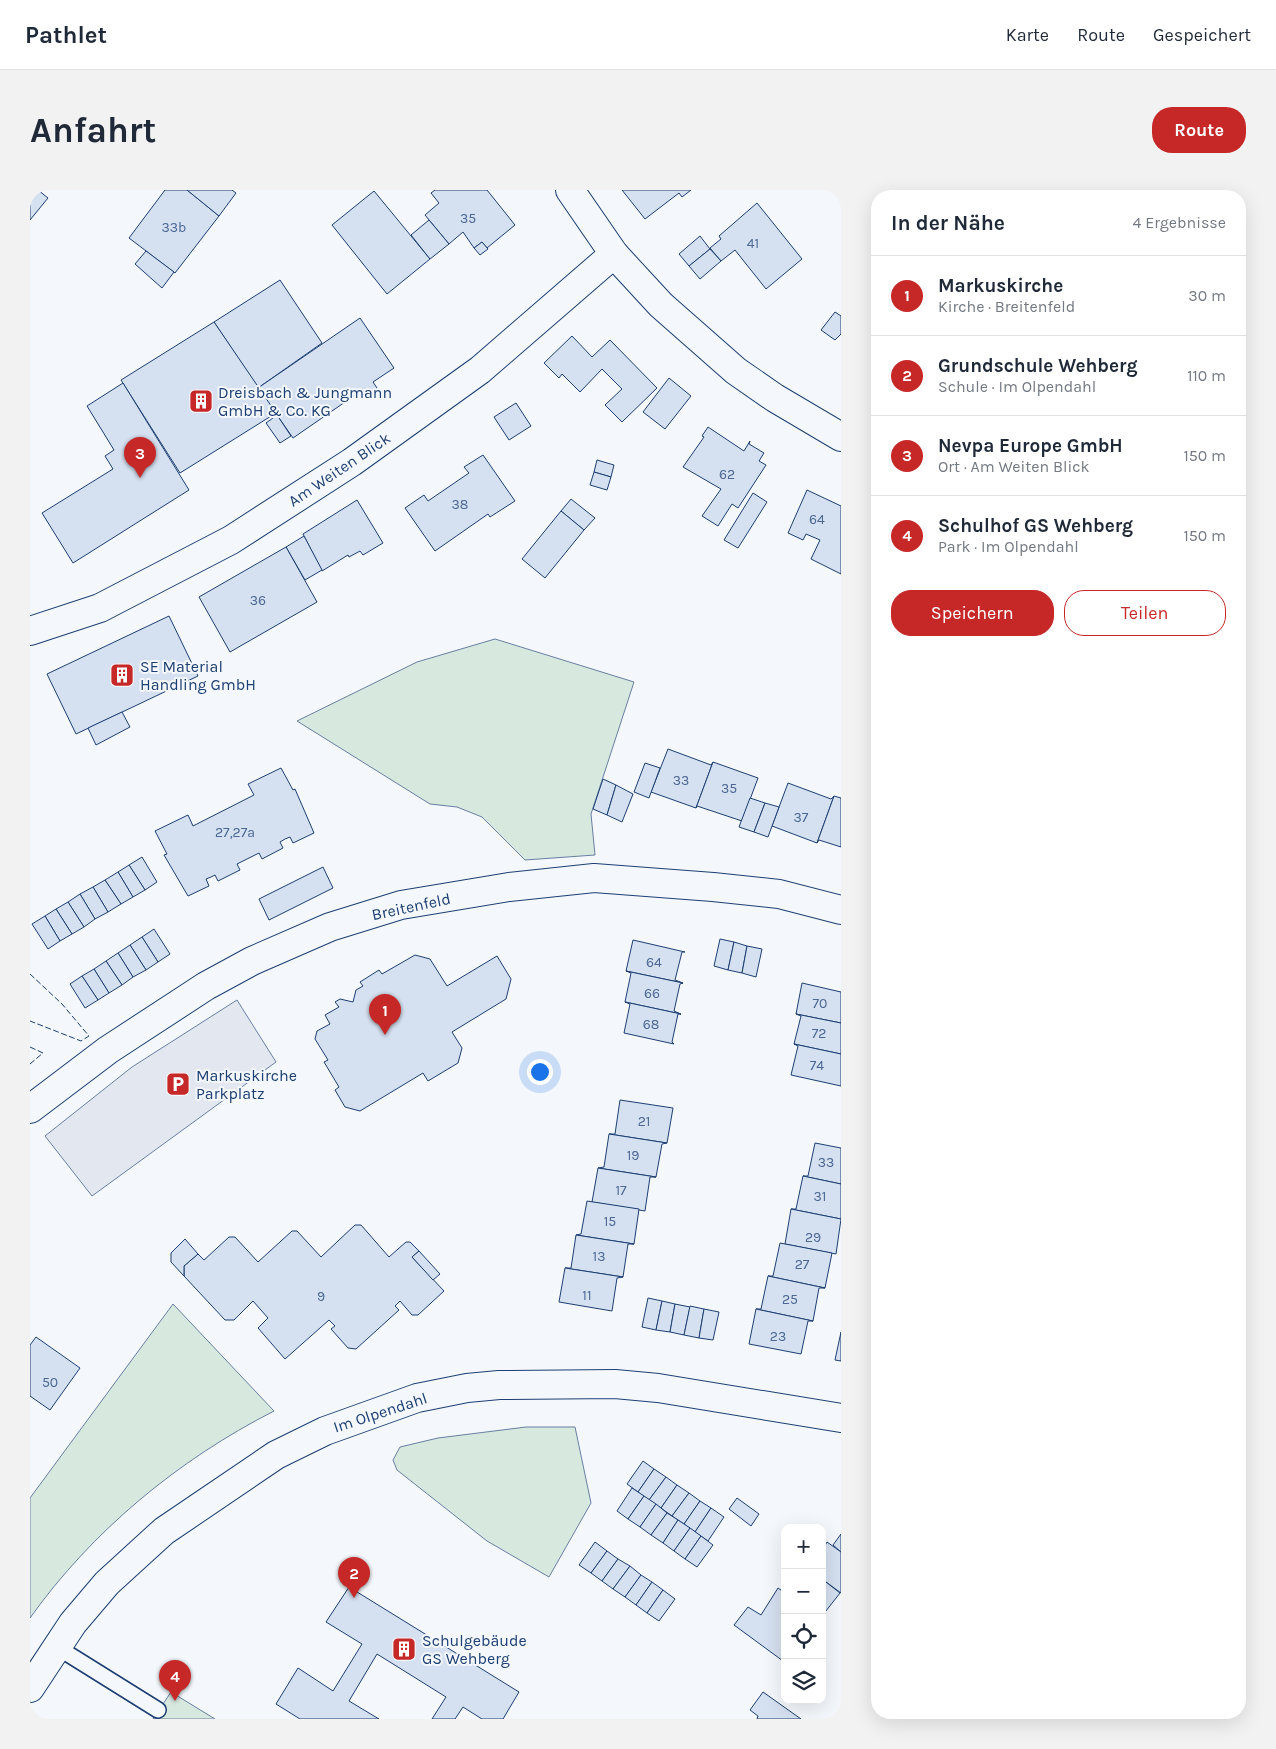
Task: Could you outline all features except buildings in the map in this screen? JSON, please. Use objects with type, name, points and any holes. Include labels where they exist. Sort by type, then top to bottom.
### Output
[{"type":"street","points":[[570,190],[614,254],[661,305],[736,371],[775,398],[841,437]]},
{"type":"street","name":"Am Weiten Blick","points":[[30,631],[100,608],[231,540],[352,462],[480,370],[614,254]]},
{"type":"street","name":"Breitenfeld","points":[[30,1109],[108,1050],[206,986],[252,961],[330,927],[401,906],[509,887],[594,878],[779,894],[841,910]]},
{"type":"street","name":"Im Olpendahl","points":[[30,1688],[57,1647],[107,1583],[164,1531],[276,1455],[306,1439],[417,1398],[499,1385],[615,1384],[658,1388],[841,1418]]},
{"type":"lane","points":[[57,1647],[158,1710]]},
{"type":"shaded area","points":[[495,639],[634,682],[591,814],[595,855],[525,860],[482,817],[457,807],[430,804],[297,721],[417,662]]},
{"type":"shaded area","name":"Markuskirche Parkplatz","points":[[237,1000],[276,1062],[92,1196],[45,1136],[132,1067]]},
{"type":"shaded area","points":[[173,1304],[274,1411],[238,1430],[204,1452],[139,1500],[81,1556],[54,1586],[30,1618],[30,1498]]},
{"type":"shaded area","points":[[526,1427],[575,1427],[591,1503],[549,1577],[487,1541],[397,1470],[393,1460],[400,1447],[438,1438]]},
{"type":"shaded area","points":[[171,1692],[215,1719],[153,1719]]},
{"type":"fence","points":[[30,974],[62,1004],[89,1036],[81,1041],[30,1021]]},
{"type":"fence","points":[[30,1047],[43,1053],[30,1064]]},
{"type":"place","name":"Dreisbach & Jungmann GmbH & Co. KG","points":[[201,401]]},
{"type":"place","name":"Nevpa Europe GmbH","points":[[140,478]]},
{"type":"place","name":"SE Material Handling GmbH","points":[[122,675]]},
{"type":"place","name":"Markuskirche","points":[[385,1035]]},
{"type":"place","name":"Markuskirche Parkplatz","points":[[178,1084]]},
{"type":"place","name":"Grundschule Wehberg","points":[[354,1598]]},
{"type":"place","name":"Schulgebäude GS Wehberg","points":[[404,1649]]},
{"type":"place","name":"Schulhof GS Wehberg","points":[[175,1701]]}]
